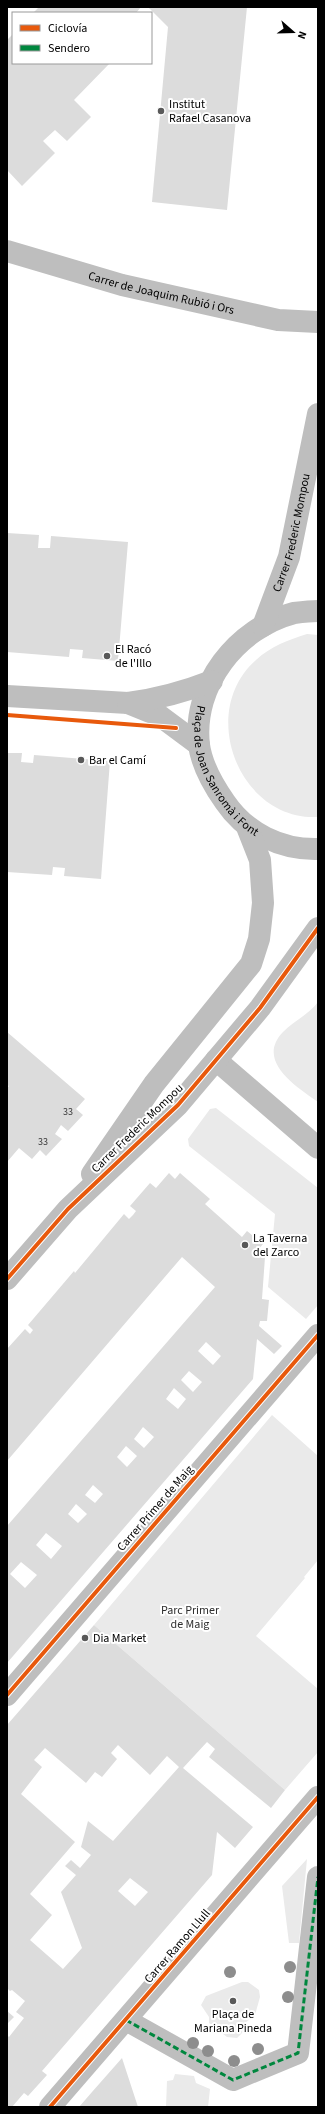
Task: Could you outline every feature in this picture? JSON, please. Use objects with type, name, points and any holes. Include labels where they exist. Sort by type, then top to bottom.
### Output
[{"type":"street","name":"Carrer de Joaquim Rubió i Ors","points":[[7,250],[122,285],[278,320],[318,322]]},
{"type":"street","name":"Carrer Frederic Mompou","points":[[263,626],[289,557],[318,414]]},
{"type":"street","name":"Plaça de Joan Sanromà i Font","points":[[318,610],[294,614],[263,626],[230,651],[217,669],[201,707],[199,745],[204,766],[213,785],[229,808],[247,827],[265,838],[304,849],[318,849]]},
{"type":"street","points":[[7,696],[128,703],[163,698],[187,691],[212,681]]},
{"type":"street","points":[[128,703],[160,716],[199,745]]},
{"type":"street","name":"Carrer Frederic Mompou","points":[[68,1209],[154,1084],[251,964],[259,939],[263,903],[260,860],[247,827]]},
{"type":"street","name":"Carrer Frederic Mompou","points":[[7,1279],[68,1209],[178,1105],[260,1008],[318,928]]},
{"type":"street","points":[[216,1060],[318,1148]]},
{"type":"street","name":"Carrer Primer de Maig","points":[[7,1695],[318,1335]]},
{"type":"street","name":"Carrer Ramon Llull","points":[[50,2107],[318,1798]]},
{"type":"street","points":[[126,2020],[232,2080],[298,2053],[318,1877]]},
{"type":"green space","points":[[307,634],[318,635],[318,817],[290,814],[267,801],[248,783],[235,760],[229,734],[230,707],[238,682],[262,655],[286,641]]},
{"type":"green space","points":[[318,1002],[318,1102],[290,1081],[276,1063],[274,1053],[276,1043],[283,1032],[310,1011]]},
{"type":"green space","points":[[216,1108],[318,1188],[318,1305],[306,1319],[268,1287],[275,1214],[189,1146],[188,1139],[210,1109]]},
{"type":"green space","name":"Parc Primer de Maig","points":[[272,1415],[318,1456],[318,1560],[304,1577],[305,1578],[256,1636],[318,1689],[318,1752],[285,1790],[94,1625]]},
{"type":"green space","points":[[307,1859],[299,1943],[289,1943],[282,1886]]},
{"type":"green space","points":[[242,1982],[248,1982],[259,1990],[260,1997],[255,2015],[245,2023],[242,2033],[237,2038],[227,2037],[209,2023],[209,2017],[201,2005],[206,1996]]},
{"type":"green space","points":[[175,2074],[194,2076],[196,2083],[210,2089],[208,2107],[166,2107],[167,2081],[173,2080]]},
{"type":"building","points":[[39,7],[141,7],[137,12],[34,12]]},
{"type":"building","points":[[148,7],[247,7],[227,210],[152,202],[168,27]]},
{"type":"building","points":[[12,35],[12,64],[109,64],[74,100],[91,117],[67,141],[55,130],[43,141],[55,153],[22,186],[7,170],[7,40]]},
{"type":"building","points":[[7,533],[39,535],[38,548],[50,548],[51,536],[128,542],[118,661],[82,658],[83,650],[70,649],[69,657],[7,652]]},
{"type":"building","points":[[7,753],[22,753],[21,762],[33,763],[34,755],[110,761],[101,879],[64,876],[65,868],[53,867],[52,875],[7,872]]},
{"type":"building","points":[[7,1032],[85,1099],[76,1109],[83,1115],[68,1131],[61,1125],[55,1134],[62,1139],[46,1156],[40,1150],[32,1159],[19,1148],[7,1162],[7,1088],[9,1086],[7,1085]]},
{"type":"building","points":[[169,1173],[175,1179],[180,1173],[210,1199],[205,1204],[242,1237],[247,1231],[263,1244],[258,1250],[265,1257],[262,1299],[269,1300],[267,1321],[260,1321],[259,1326],[282,1346],[274,1354],[257,1339],[253,1379],[7,1663],[7,1526],[215,1287],[182,1257],[7,1461],[7,1349],[25,1329],[30,1334],[33,1330],[28,1325],[74,1271],[75,1273],[124,1214],[129,1219],[133,1215],[136,1211],[130,1206],[150,1183],[156,1188]],"holes":[[[206,1342],[221,1356],[213,1365],[198,1351]],[[189,1371],[202,1382],[193,1392],[181,1380]],[[174,1388],[186,1399],[178,1409],[166,1399]],[[143,1427],[154,1437],[144,1448],[134,1439]],[[126,1446],[137,1456],[127,1467],[117,1457]],[[93,1485],[103,1494],[95,1503],[85,1495]],[[76,1504],[87,1514],[78,1523],[68,1514]],[[46,1533],[62,1546],[51,1559],[36,1545]],[[21,1562],[37,1575],[25,1588],[10,1574]]]},
{"type":"building","points":[[94,1625],[285,1790],[271,1808],[209,1757],[215,1749],[207,1742],[183,1768],[253,1827],[235,1848],[217,1832],[212,1875],[42,2071],[47,2075],[28,2096],[24,2093],[12,2107],[7,2107],[7,2035],[9,2037],[24,2018],[16,2012],[25,2001],[12,1990],[10,1991],[7,1988],[7,1725]],"holes":[[[118,1745],[150,1775],[167,1756],[179,1767],[113,1841],[88,1821],[81,1847],[91,1855],[80,1868],[71,1860],[65,1866],[76,1875],[61,1892],[82,1948],[63,1969],[30,1940],[52,1915],[30,1894],[75,1842],[21,1794],[42,1767],[34,1760],[45,1748],[86,1783],[95,1772],[102,1777],[117,1759],[111,1753]],[[130,1878],[148,1892],[135,1906],[118,1891]]]},
{"type":"building","points":[[7,2011],[14,2017],[8,2023],[7,2022]]},
{"type":"building","points":[[122,2058],[138,2107],[79,2107],[92,2092]]},
{"type":"marked path","points":[[126,2020],[233,2080],[298,2053],[318,1877]]},
{"type":"cycle path","points":[[7,715],[176,728]]},
{"type":"cycle path","points":[[7,1279],[68,1209],[178,1105],[260,1008],[318,928]]},
{"type":"cycle path","points":[[7,1695],[318,1335]]},
{"type":"cycle path","points":[[50,2107],[318,1797]]},
{"type":"place","name":"Institut Rafael Casanova","points":[[161,111]]},
{"type":"place","name":"El Racó de l'Illo","points":[[107,656]]},
{"type":"place","name":"Bar el Camí","points":[[81,760]]},
{"type":"place","name":"La Taverna del Zarco","points":[[245,1245]]},
{"type":"place","name":"Dia Market","points":[[85,1638]]},
{"type":"place","name":"Plaça de Mariana Pineda","points":[[233,2001]]}]
